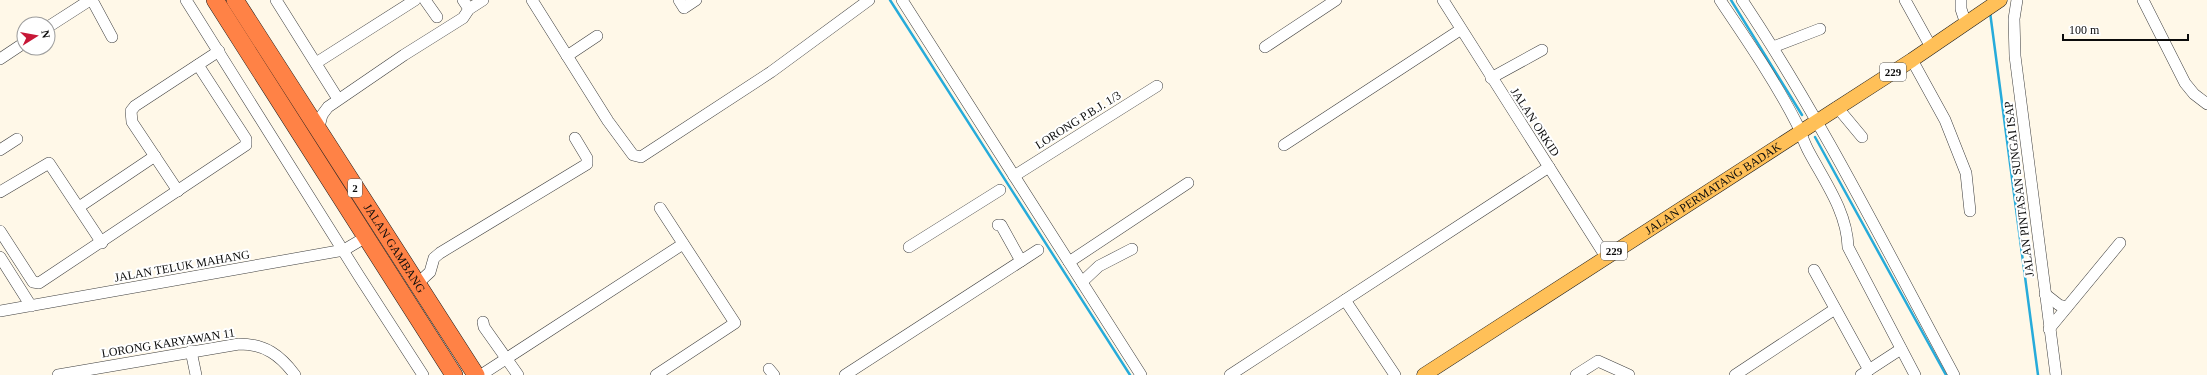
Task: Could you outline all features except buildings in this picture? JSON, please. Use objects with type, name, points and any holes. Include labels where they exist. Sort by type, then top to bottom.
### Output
[{"type":"highway","name":"JALAN GAMBANG","points":[[215,0],[454,375]]},
{"type":"highway","name":"JALAN GAMBANG","points":[[235,0],[301,105],[476,375]]},
{"type":"main road","name":"JALAN PERMATANG BADAK","points":[[1424,375],[1912,60],[2000,0]]},
{"type":"street","points":[[56,22],[91,0],[112,37]]},
{"type":"street","points":[[186,0],[423,375]]},
{"type":"street","points":[[276,0],[338,99]]},
{"type":"street","points":[[316,63],[415,0]]},
{"type":"street","points":[[425,0],[437,17]]},
{"type":"street","points":[[318,131],[322,115],[328,106],[463,18],[466,4],[483,0]]},
{"type":"street","points":[[532,0],[608,121],[633,155],[641,157],[771,72],[862,2]]},
{"type":"street","points":[[679,0],[684,8],[696,0]]},
{"type":"street","points":[[902,0],[1141,375]]},
{"type":"street","points":[[1265,47],[1336,0]]},
{"type":"street","name":"JALAN ORKID","points":[[1443,0],[1460,30],[1606,257]]},
{"type":"street","points":[[1720,0],[1750,45],[1800,131],[1840,211],[1846,229],[1848,247],[1915,375]]},
{"type":"street","points":[[1742,0],[1773,46],[1817,120],[1954,375]]},
{"type":"street","points":[[1905,0],[1931,47]]},
{"type":"street","points":[[1961,0],[1961,9],[1970,21]]},
{"type":"street","name":"JALAN PINTASAN SUNGAI ISAP","points":[[2016,0],[2014,19],[2015,56],[2056,375]]},
{"type":"street","points":[[2143,0],[2185,83],[2194,94],[2207,104]]},
{"type":"street","points":[[1284,144],[1460,30]]},
{"type":"street","points":[[1773,46],[1820,30]]},
{"type":"street","points":[[567,56],[597,36]]},
{"type":"street","points":[[0,59],[16,48]]},
{"type":"street","points":[[1491,78],[1542,50]]},
{"type":"street","points":[[178,191],[132,122],[131,111],[135,106],[219,51]]},
{"type":"street","points":[[1912,60],[1945,120],[1966,173],[1970,211]]},
{"type":"street","points":[[0,231],[36,284],[102,243],[246,145],[247,142],[198,65]]},
{"type":"street","name":"LORONG P.B.J. 1/3","points":[[1014,176],[1157,86]]},
{"type":"street","points":[[301,105],[309,108],[328,106]]},
{"type":"street","points":[[1837,107],[1862,137]]},
{"type":"street","points":[[417,284],[430,272],[434,258],[440,253],[586,164],[587,158],[575,138]]},
{"type":"street","points":[[0,150],[17,139]]},
{"type":"street","points":[[79,207],[155,156]]},
{"type":"street","points":[[0,192],[45,163],[49,163],[102,243]]},
{"type":"street","points":[[1230,375],[1549,167]]},
{"type":"street","points":[[1069,262],[1188,183]]},
{"type":"street","points":[[909,247],[1000,190]]},
{"type":"street","points":[[656,375],[735,324],[660,208]]},
{"type":"street","points":[[998,225],[1001,226],[1021,261]]},
{"type":"street","name":"JALAN TELUK MAHANG","points":[[0,311],[344,250],[366,237]]},
{"type":"street","points":[[2049,329],[2120,242]]},
{"type":"street","points":[[481,375],[683,244]]},
{"type":"street","points":[[1082,282],[1100,266],[1132,249]]},
{"type":"street","points":[[846,375],[1038,250]]},
{"type":"street","points":[[0,257],[31,306]]},
{"type":"street","points":[[1814,270],[1835,309],[1865,372],[1901,349]]},
{"type":"street","points":[[2045,294],[2059,305],[2067,307]]},
{"type":"street","points":[[1345,300],[1395,375]]},
{"type":"street","points":[[1735,375],[1835,309]]},
{"type":"street","points":[[483,322],[484,327],[518,375]]},
{"type":"street","name":"LORONG KARYAWAN 11","points":[[58,375],[226,345],[251,344],[264,347],[276,354],[295,375]]},
{"type":"street","points":[[191,351],[196,375]]},
{"type":"street","points":[[1576,375],[1598,361],[1629,375]]},
{"type":"waterway","points":[[890,0],[1130,375]]},
{"type":"waterway","points":[[1731,0],[1802,115]]},
{"type":"waterway","points":[[1990,12],[2038,375]]},
{"type":"waterway","points":[[1815,137],[1946,375]]}]
